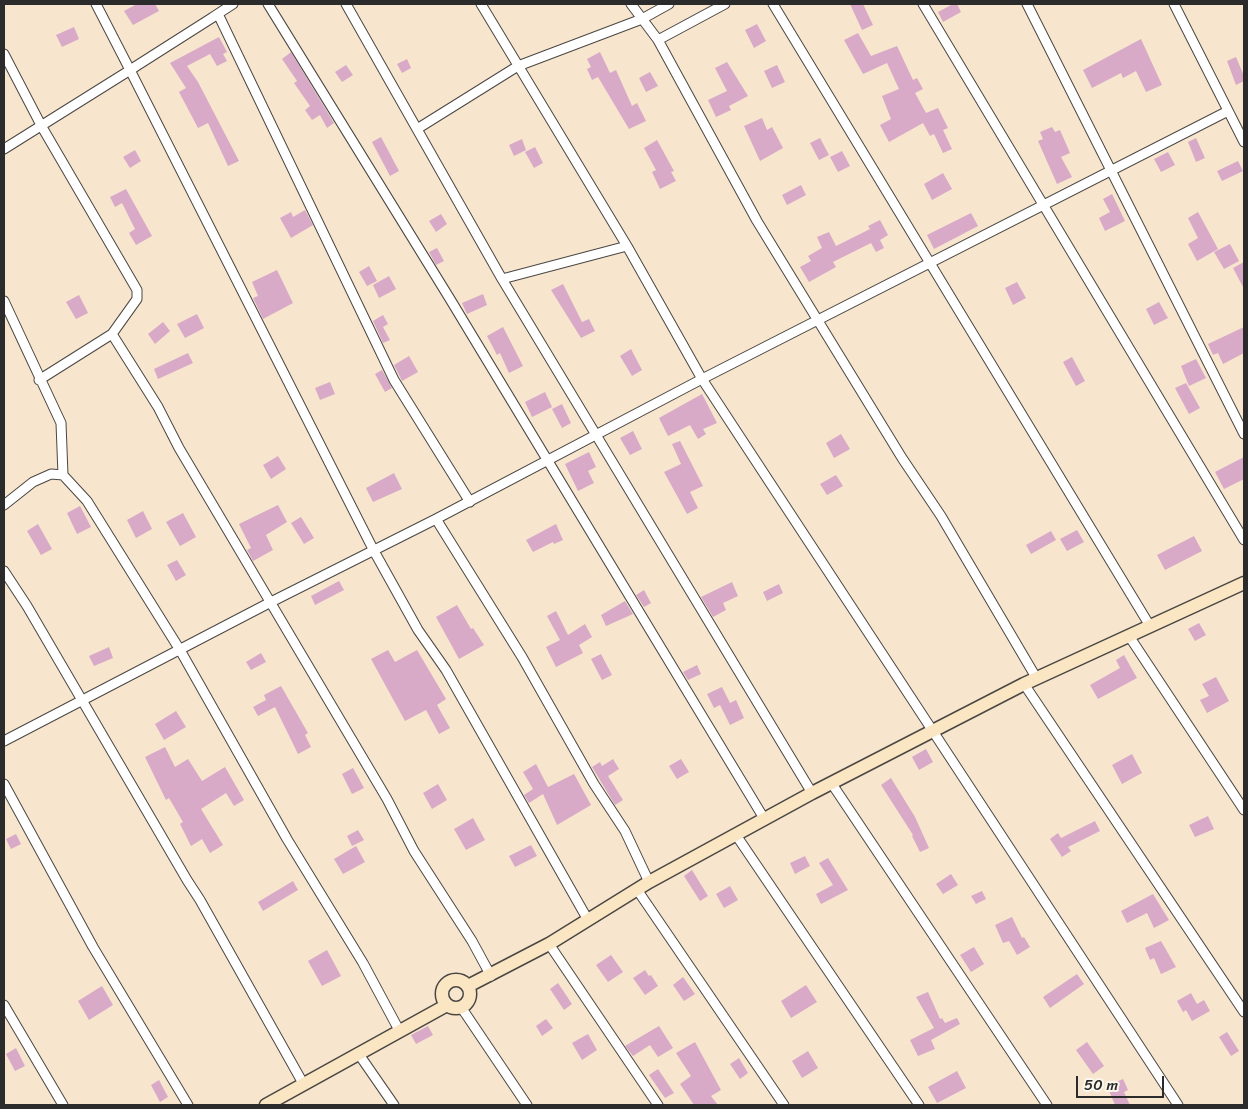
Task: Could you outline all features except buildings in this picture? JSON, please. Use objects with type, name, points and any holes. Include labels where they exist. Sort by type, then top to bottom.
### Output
[{"type":"main road","points":[[468,986],[491,976],[549,944],[638,891],[649,882],[812,793],[1024,684],[1150,626],[1242,588]]},
{"type":"main road","points":[[266,1105],[399,1030],[447,1006],[461,1007],[470,996],[468,986],[460,980],[446,984],[442,997],[447,1006]]},
{"type":"street","points":[[96,4],[374,550],[418,630],[446,670],[588,920]]},
{"type":"street","points":[[214,4],[394,380],[470,502]]},
{"type":"street","points":[[4,149],[42,127],[233,4]]},
{"type":"street","points":[[268,4],[765,820]]},
{"type":"street","points":[[346,4],[502,279],[812,793]]},
{"type":"street","points":[[480,4],[627,246],[702,380],[1178,1105]]},
{"type":"street","points":[[631,4],[658,40],[757,221],[902,458],[941,516],[1037,678]]},
{"type":"street","points":[[417,129],[518,66],[642,19],[669,4]]},
{"type":"street","points":[[658,40],[725,4]]},
{"type":"street","points":[[773,4],[1150,626]]},
{"type":"street","points":[[923,4],[1244,540]]},
{"type":"street","points":[[1027,4],[1244,434]]},
{"type":"street","points":[[1174,4],[1244,142]]},
{"type":"street","points":[[4,54],[42,127],[137,290],[137,299],[112,334],[39,380]]},
{"type":"street","points":[[4,742],[271,602],[470,502],[595,435],[1228,111]]},
{"type":"street","points":[[502,279],[627,246]]},
{"type":"street","points":[[4,301],[39,380],[61,423],[63,475],[87,501],[180,650],[287,839],[363,963],[399,1030]]},
{"type":"street","points":[[112,334],[158,408],[179,448],[388,799],[414,851],[472,941],[491,976]]},
{"type":"street","points":[[4,504],[33,482],[51,474],[63,475]]},
{"type":"street","points":[[436,519],[522,657],[594,784],[625,831],[649,882]]},
{"type":"street","points":[[4,571],[27,606],[186,880],[200,900],[304,1084]]},
{"type":"street","points":[[1129,636],[1244,810]]},
{"type":"street","points":[[1024,684],[1244,1012]]},
{"type":"street","points":[[4,784],[93,947],[188,1105]]},
{"type":"street","points":[[832,784],[1047,1105]]},
{"type":"street","points":[[736,835],[919,1105]]},
{"type":"street","points":[[638,891],[784,1105]]},
{"type":"street","points":[[549,944],[658,1105]]},
{"type":"street","points":[[4,1005],[63,1105]]},
{"type":"street","points":[[461,1007],[527,1105]]},
{"type":"street","points":[[358,1053],[394,1105]]}]
